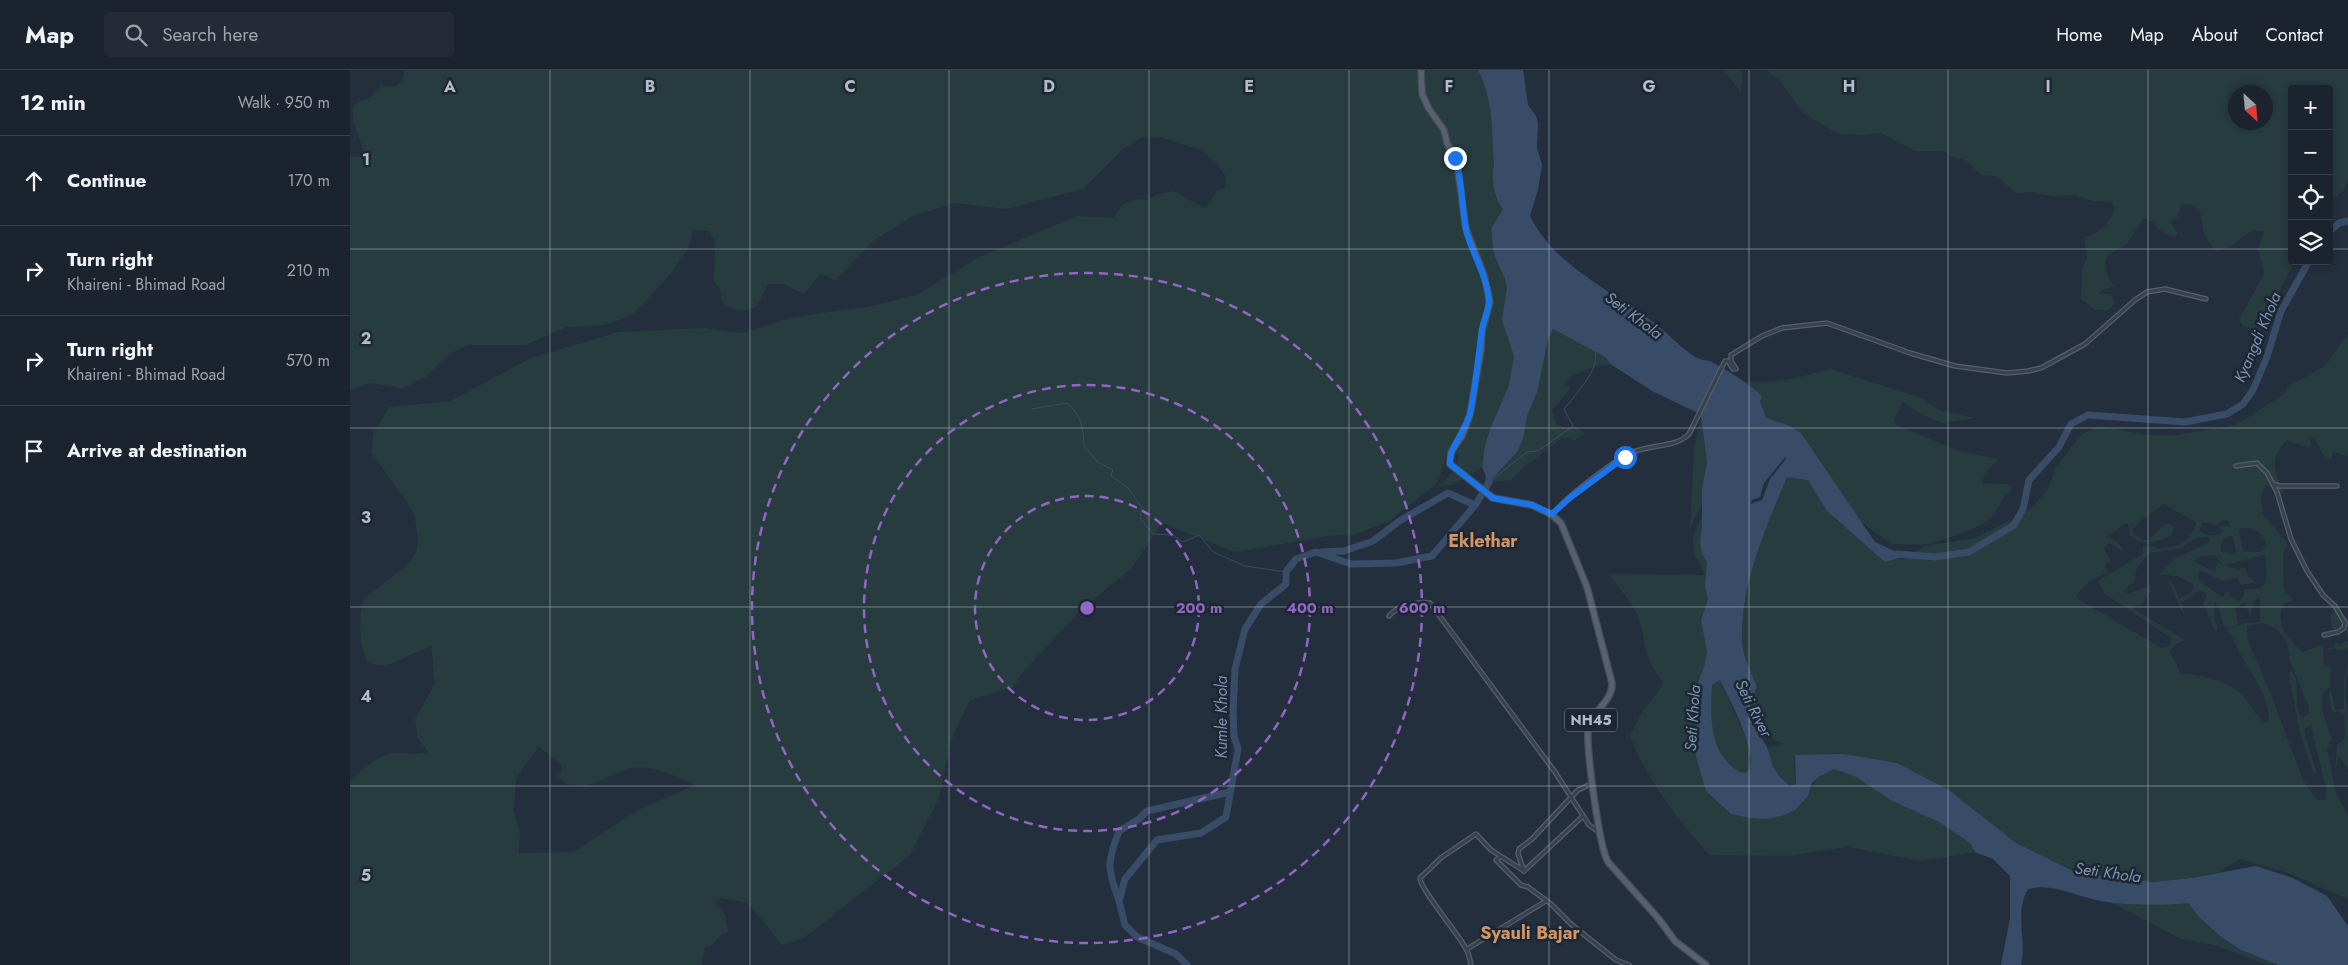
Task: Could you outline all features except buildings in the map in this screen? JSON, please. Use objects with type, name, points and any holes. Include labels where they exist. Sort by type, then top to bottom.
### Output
[{"type":"main road","points":[[1422,70],[1422,94],[1429,109],[1444,130],[1447,143],[1457,164],[1466,229],[1484,275],[1490,302],[1482,331],[1481,350],[1470,415],[1462,436],[1450,456],[1449,462],[1453,469],[1493,498],[1532,505],[1552,514]]},
{"type":"main road","name":"NH45","points":[[1552,514],[1558,519],[1565,530],[1582,571],[1612,683],[1610,696],[1595,713],[1588,732],[1600,834],[1604,851],[1608,862],[1675,940],[1706,965]]},
{"type":"street","points":[[1552,514],[1571,497],[1630,453],[1659,444],[1680,442],[1689,434],[1727,360],[1736,370],[1730,362],[1731,356],[1770,332],[1792,326],[1820,322],[1846,329],[1910,353],[1955,366],[2007,373],[2032,370],[2049,364],[2085,344],[2135,300],[2147,292],[2165,289],[2206,299]]},
{"type":"street","points":[[2236,466],[2257,464],[2267,473],[2277,492],[2291,539],[2307,571],[2323,595],[2335,606],[2345,623],[2344,628],[2338,632],[2324,634]]},
{"type":"street","points":[[2272,484],[2290,487],[2304,485],[2337,486]]},
{"type":"street","points":[[1389,616],[1400,607],[1424,602],[1430,603],[1589,825],[1600,834]]},
{"type":"street","points":[[1524,871],[1518,854],[1519,849],[1532,839],[1570,797],[1578,790],[1594,782]]},
{"type":"street","points":[[1524,871],[1583,816]]},
{"type":"street","points":[[1471,965],[1467,949],[1422,887],[1420,878],[1442,858],[1476,834],[1500,857],[1524,871]]},
{"type":"street","points":[[1500,857],[1496,860],[1521,885],[1528,887],[1546,901],[1572,925],[1616,960],[1629,965]]},
{"type":"street","points":[[1467,949],[1546,901]]},
{"type":"green space","points":[[405,70],[1483,70],[1490,103],[1494,184],[1497,197],[1507,214],[1515,365],[1509,385],[1490,429],[1482,467],[1456,484],[1437,487],[1456,469],[1459,455],[1448,450],[1440,477],[1435,485],[1388,522],[1356,534],[1327,536],[1235,552],[1162,523],[1132,568],[1084,607],[1023,672],[1013,687],[970,700],[951,741],[939,798],[910,855],[804,938],[782,945],[748,903],[721,898],[716,902],[725,915],[728,933],[723,933],[711,946],[705,947],[702,965],[350,965],[350,781],[359,772],[381,757],[393,753],[418,754],[428,752],[417,737],[415,718],[435,684],[431,646],[390,664],[378,666],[367,661],[361,638],[360,624],[363,600],[409,563],[417,549],[418,537],[414,513],[372,453],[373,434],[389,407],[450,401],[531,358],[619,332],[704,328],[742,333],[794,317],[872,306],[919,294],[977,258],[1077,216],[1113,218],[1123,204],[1137,199],[1149,200],[1155,195],[1173,191],[1205,208],[1217,190],[1223,189],[1226,185],[1226,177],[1217,164],[1201,150],[1160,137],[1141,138],[1123,149],[1083,189],[1006,209],[954,203],[913,216],[873,241],[836,280],[820,274],[804,294],[783,284],[768,284],[757,306],[747,310],[735,309],[722,302],[720,290],[714,280],[715,242],[709,231],[697,230],[692,233],[689,246],[673,271],[638,309],[628,317],[604,325],[566,327],[526,345],[467,345],[450,354],[425,377],[403,388],[370,383],[350,390],[350,157],[361,156],[363,152],[353,118],[354,105],[372,96],[383,81],[381,86],[396,87],[402,80]],"holes":[[[539,747],[561,765],[562,770],[558,776],[566,784],[586,785],[629,769],[646,768],[655,769],[696,785],[640,809],[573,852],[519,853],[520,834],[514,811],[516,780],[523,767]]]},
{"type":"green space","points":[[1724,70],[1743,70],[1741,93]]},
{"type":"green space","points":[[1766,70],[2348,70],[2348,180],[2343,191],[2333,199],[2333,85],[2288,85],[2288,265],[2293,265],[2275,300],[2266,324],[2260,330],[2243,326],[2239,318],[2263,277],[2264,271],[2258,249],[2264,231],[2252,230],[2228,248],[2216,251],[2204,235],[2200,211],[2191,204],[2181,205],[2177,218],[2169,221],[2178,233],[2176,236],[2164,234],[2149,219],[2143,219],[2126,245],[2108,255],[2106,271],[2114,286],[2102,290],[2098,294],[2110,294],[2115,303],[2109,310],[2095,310],[2081,299],[2082,270],[2087,258],[2084,237],[2099,231],[2106,224],[2115,209],[2111,202],[2092,201],[2075,195],[2053,196],[2029,192],[2018,194],[1996,176],[1981,175],[1966,160],[1954,158],[1943,151],[1915,151],[1881,133],[1863,135],[1841,134],[1804,114],[1780,81]]},
{"type":"green space","points":[[1547,323],[1553,329],[1605,357],[1612,365],[1592,367],[1569,379],[1564,383],[1570,389],[1552,410],[1556,424],[1566,428],[1577,427],[1585,434],[1573,441],[1570,438],[1563,437],[1523,468],[1511,480],[1489,482]]},
{"type":"green space","points":[[2348,334],[2348,456],[2332,452],[2332,458],[2329,460],[2324,457],[2314,438],[2310,437],[2311,445],[2308,448],[2287,440],[2278,453],[2275,465],[2284,491],[2282,494],[2266,485],[2261,496],[2263,514],[2287,543],[2283,555],[2284,590],[2293,600],[2283,604],[2281,618],[2284,631],[2303,652],[2323,644],[2324,665],[2331,667],[2330,687],[2323,693],[2322,710],[2332,739],[2327,749],[2336,794],[2348,814],[2348,899],[2283,871],[2239,859],[2221,871],[2191,878],[2153,882],[2075,872],[2016,843],[1949,790],[1897,763],[1825,755],[1795,755],[1794,770],[1796,784],[1790,786],[1778,773],[1772,764],[1767,747],[1786,744],[1764,735],[1729,667],[1743,585],[1786,459],[1782,442],[1837,521],[1899,559],[1905,558],[1925,546],[1976,538],[2031,509],[2048,488],[2056,467],[2082,434],[2099,426],[2148,435],[2177,435],[2236,425],[2284,394],[2289,386],[2325,366]],"holes":[[[2163,504],[2196,522],[2191,534],[2183,542],[2172,547],[2143,546],[2143,554],[2096,582],[2099,583],[2105,594],[2171,638],[2170,646],[2162,648],[2079,600],[2076,595],[2089,582],[2110,571],[2106,570],[2105,564],[2111,562],[2104,548],[2109,543],[2124,552],[2121,546],[2109,536],[2124,524],[2128,524],[2130,536],[2141,541],[2151,542],[2172,535],[2174,527],[2164,524],[2149,540],[2142,540],[2133,532],[2142,520]],[[2228,520],[2230,527],[2218,526],[2223,530],[2215,535],[2199,531],[2202,522],[2215,525]],[[2241,528],[2255,530],[2264,538],[2267,548],[2260,552],[2243,551],[2239,531]],[[2233,536],[2236,554],[2221,552],[2221,545],[2225,538]],[[2209,537],[2210,540],[2207,544],[2177,557],[2159,574],[2177,576],[2193,584],[2194,588],[2190,593],[2179,599],[2174,585],[2168,580],[2186,620],[2181,602],[2200,590],[2207,596],[2203,603],[2215,632],[2218,628],[2214,617],[2214,601],[2219,608],[2223,626],[2229,628],[2238,625],[2235,606],[2240,606],[2244,602],[2250,615],[2254,600],[2260,598],[2260,622],[2245,623],[2226,630],[2232,637],[2260,687],[2268,708],[2269,719],[2266,723],[2243,696],[2230,686],[2214,679],[2180,674],[2177,664],[2169,652],[2176,644],[2185,640],[2134,609],[2135,606],[2142,604],[2151,591],[2150,586],[2130,593],[2123,592],[2129,585],[2134,583],[2137,567],[2150,553],[2182,548],[2195,538]],[[2215,555],[2225,565],[2264,555],[2266,557],[2265,583],[2258,589],[2244,589],[2243,598],[2239,601],[2233,599],[2228,591],[2222,597],[2202,583],[2198,577],[2200,570],[2223,581],[2237,577],[2241,585],[2254,582],[2247,574],[2245,568],[2237,570],[2217,562],[2215,572],[2193,561],[2198,557]],[[2262,623],[2277,629],[2287,643],[2290,661],[2309,707],[2309,714],[2302,718],[2297,707],[2296,681],[2291,670],[2289,676],[2300,733],[2313,772],[2317,774],[2304,731],[2306,726],[2311,726],[2326,788],[2326,800],[2319,800],[2314,797],[2302,777],[2268,687],[2248,641],[2247,626]]]},
{"type":"green space","points":[[1830,369],[1919,397],[1941,411],[1976,418],[1942,423],[1921,414],[1903,402],[1894,420],[1896,425],[1962,452],[1998,459],[1985,473],[1982,483],[2007,484],[2012,490],[2005,496],[1990,519],[1973,529],[1933,543],[1921,545],[1892,544],[1866,526],[1848,509],[1766,418],[1760,400],[1746,382],[1778,381]]},
{"type":"green space","points":[[1668,399],[1720,407],[1702,503],[1690,529],[1694,451],[1701,416]]},
{"type":"green space","points":[[1705,508],[1709,555],[1705,587],[1708,599],[1701,620],[1707,652],[1698,682],[1696,757],[1808,796],[1812,785],[1818,778],[1835,769],[1856,777],[1892,801],[1939,822],[1970,843],[1975,852],[1922,861],[1847,847],[1788,856],[1710,855],[1687,829],[1654,783],[1630,736],[1643,710],[1659,691],[1663,683],[1649,661],[1641,624],[1633,607],[1608,574],[1705,575],[1694,553],[1693,538]]},
{"type":"green space","points":[[2339,608],[2348,619],[2348,639],[2346,630],[2332,629],[2330,615]]},
{"type":"green space","points":[[2348,641],[2348,648],[2339,651],[2335,648],[2329,650],[2327,648],[2333,648],[2335,642],[2339,644]]},
{"type":"green space","points":[[2348,661],[2345,692],[2348,712],[2348,770],[2339,756],[2335,771],[2337,745],[2345,738],[2344,713],[2332,711],[2329,691],[2331,689],[2335,710],[2344,709],[2344,681]]},
{"type":"green space","points":[[1720,680],[1746,738],[1774,786],[1720,782],[1710,718],[1712,685]]},
{"type":"green space","points":[[2107,902],[2188,903],[2206,923],[2233,946],[2278,965],[2265,964],[2214,945],[2179,938]]},
{"type":"water","name":"Seti Khola","points":[[1478,70],[1523,70],[1528,105],[1536,116],[1538,123],[1537,148],[1542,165],[1538,190],[1530,216],[1541,234],[1554,249],[1585,276],[1653,322],[1691,354],[1697,358],[1712,362],[1738,377],[1762,396],[1760,401],[1766,418],[1790,426],[1801,433],[1875,542],[1905,556],[1885,562],[1827,511],[1808,480],[1787,477],[1756,558],[1745,600],[1742,621],[1743,649],[1757,687],[1748,705],[1752,723],[1767,747],[1773,767],[1781,778],[1790,786],[1796,784],[1795,755],[1843,754],[1897,763],[1949,790],[2016,843],[2075,872],[2153,882],[2191,878],[2256,866],[2293,878],[2327,896],[2348,926],[2348,965],[2278,965],[2241,950],[2221,937],[2200,918],[2188,903],[2158,905],[2116,903],[2097,900],[2058,889],[2038,887],[2028,889],[2022,907],[2023,946],[2021,965],[2001,965],[2010,918],[2010,876],[1993,859],[1975,852],[1970,843],[1939,822],[1892,801],[1856,777],[1835,769],[1820,776],[1812,783],[1808,796],[1795,810],[1785,815],[1767,819],[1731,814],[1706,791],[1696,757],[1698,682],[1707,652],[1701,620],[1708,599],[1705,587],[1707,562],[1702,554],[1700,542],[1702,489],[1707,462],[1701,416],[1652,391],[1612,365],[1605,357],[1553,329],[1548,339],[1537,392],[1527,416],[1523,439],[1517,452],[1489,482],[1482,467],[1490,429],[1509,385],[1514,356],[1502,320],[1507,288],[1494,254],[1491,229],[1503,209],[1497,200],[1494,188],[1491,116],[1483,82]],"holes":[[[1786,456],[1786,459],[1770,479],[1762,500],[1750,504],[1752,500],[1760,497],[1764,483]],[[1720,680],[1747,740],[1750,752],[1748,772],[1734,769],[1724,758],[1715,739],[1712,728],[1712,685]]]},
{"type":"waterway","name":"Kyangdi Khola","points":[[2333,228],[2339,223],[2348,221]]},
{"type":"waterway","name":"Kyangdi Khola","points":[[1897,554],[1935,557],[1969,552],[2014,525],[2023,509],[2029,480],[2059,447],[2071,424],[2088,415],[2185,422],[2227,414],[2243,404],[2253,390],[2267,357],[2281,311],[2307,265]]},
{"type":"waterway","points":[[1489,482],[1527,452],[1538,451],[1573,426],[1564,409],[1592,372],[1596,352]]},
{"type":"waterway","points":[[1032,409],[1067,403],[1072,408],[1081,422],[1084,446],[1098,462],[1113,470],[1111,476],[1127,487],[1142,507],[1140,518],[1153,534],[1173,535],[1183,542],[1199,535],[1213,552],[1245,566],[1286,572]]},
{"type":"waterway","name":"Kumle Khola","points":[[1187,965],[1176,954],[1137,937],[1125,925],[1119,901],[1125,879],[1157,840],[1201,833],[1226,817],[1238,749],[1234,736],[1233,713],[1235,669],[1245,629],[1261,604],[1286,584],[1286,572],[1296,559],[1316,552],[1351,564],[1396,563],[1432,556],[1476,504],[1489,482],[1489,475]]},
{"type":"waterway","points":[[1322,552],[1344,551],[1373,541],[1401,520],[1448,493],[1475,505]]},
{"type":"waterway","points":[[1119,900],[1112,881],[1110,866],[1112,850],[1119,831],[1139,819],[1147,811],[1230,792]]},
{"type":"district","name":"Eklethar","points":[[1483,541]]},
{"type":"district","name":"Syauli Bajar","points":[[1530,933]]},
{"type":"route","points":[[1455,158],[1461,181],[1466,229],[1484,275],[1490,302],[1482,331],[1481,350],[1470,415],[1462,436],[1451,452],[1450,464],[1453,469],[1493,498],[1506,502],[1526,503],[1552,514],[1571,497],[1625,457]]},
{"type":"water label","name":"Seti River","points":[[1754,708]]}]
